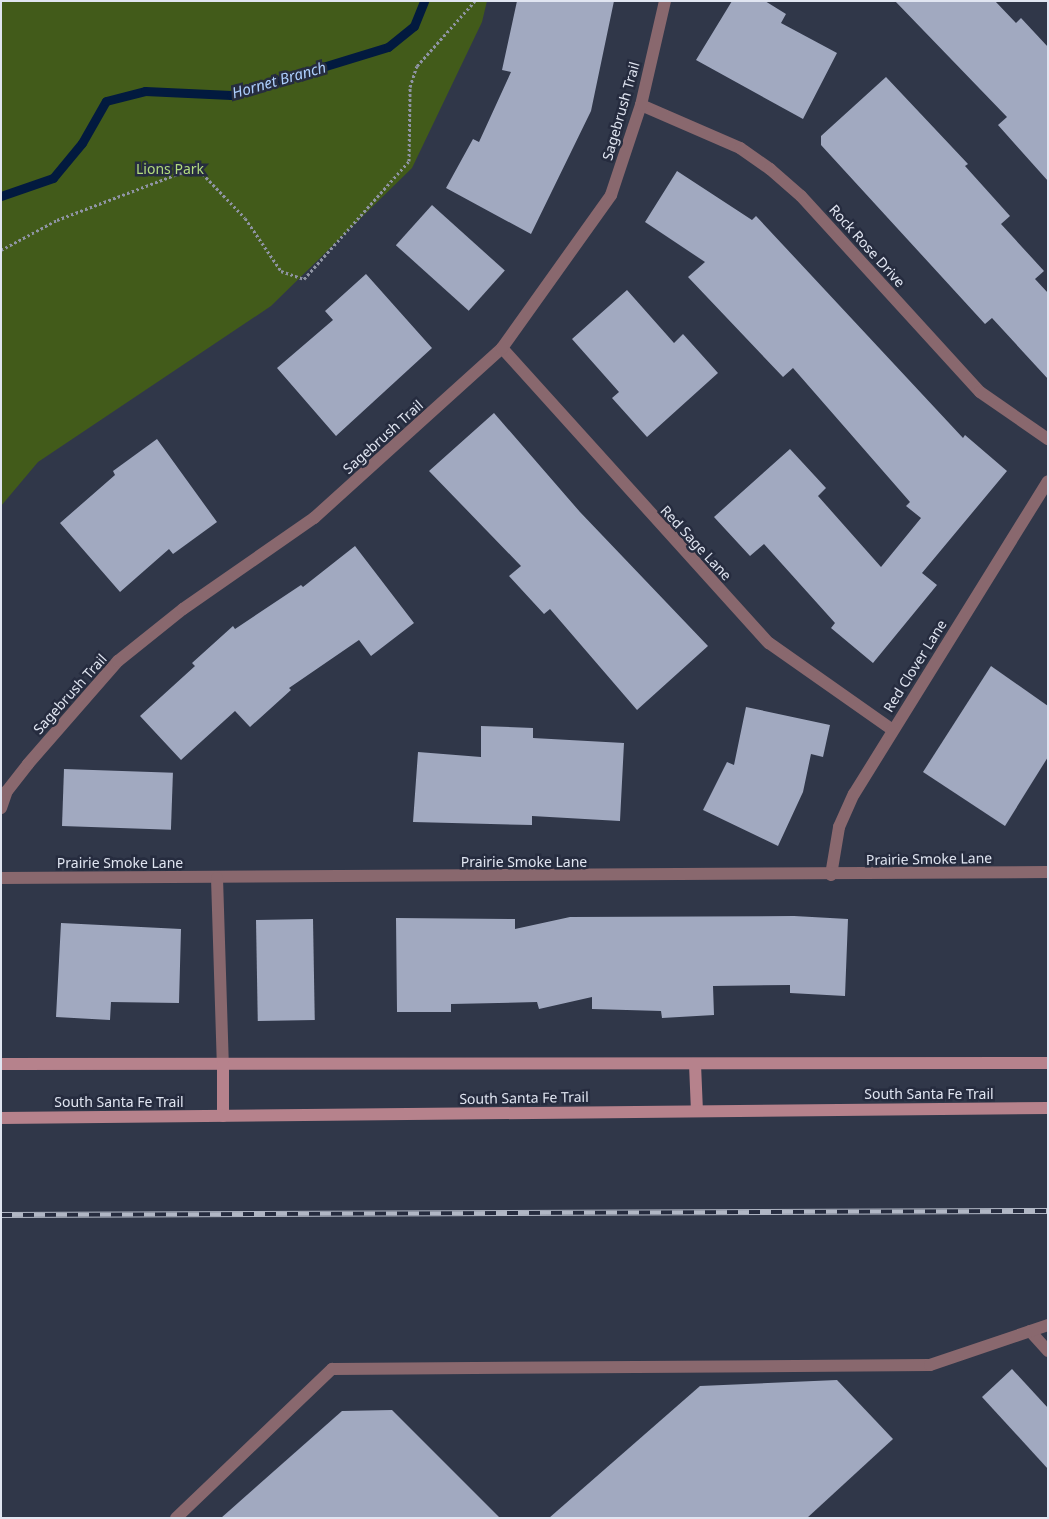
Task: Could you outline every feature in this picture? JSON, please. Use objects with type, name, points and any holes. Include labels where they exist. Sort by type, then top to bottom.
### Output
[{"type":"main road","points":[[1,1064],[1048,1063]]},
{"type":"main road","points":[[223,1064],[223,1116]]},
{"type":"main road","points":[[695,1064],[697,1111]]},
{"type":"main road","name":"South Santa Fe Trail","points":[[1,1118],[1048,1108]]},
{"type":"street","name":"Sagebrush Trail","points":[[1,808],[7,791],[28,764],[118,661],[182,609],[314,518],[502,348],[611,195],[641,105],[665,1]]},
{"type":"street","name":"Rock Rose Drive","points":[[641,105],[740,148],[770,169],[801,196],[980,392],[1048,439]]},
{"type":"street","name":"Red Sage Lane","points":[[502,348],[769,643],[893,730]]},
{"type":"street","name":"Red Clover Lane","points":[[831,875],[839,826],[854,794],[1048,481]]},
{"type":"street","name":"Prairie Smoke Lane","points":[[1,878],[831,875],[1048,872]]},
{"type":"street","points":[[217,878],[223,1064]]},
{"type":"street","points":[[176,1518],[332,1369],[930,1365],[1048,1325]]},
{"type":"street","points":[[1030,1331],[1048,1352]]},
{"type":"path","points":[[1,250],[57,220],[180,173],[199,170],[245,218],[281,271],[304,279],[409,162],[412,135],[410,87],[417,66],[475,1]]},
{"type":"green space","name":"Lions Park","points":[[1,1],[487,1],[482,22],[412,168],[271,306],[38,462],[1,506]]},
{"type":"building","points":[[517,1],[614,1],[591,111],[531,234],[446,188],[473,139],[479,142],[511,72],[502,70]]},
{"type":"building","points":[[732,1],[765,1],[786,14],[781,23],[837,53],[803,119],[696,60]]},
{"type":"building","points":[[895,1],[995,1],[1016,23],[1021,18],[1048,47],[1048,181],[998,125],[1007,117]]},
{"type":"building","points":[[886,77],[968,164],[965,166],[1010,216],[1001,224],[1044,271],[1035,279],[1048,293],[1048,379],[992,318],[985,324],[821,145],[821,136]]},
{"type":"building","points":[[677,171],[752,220],[756,216],[963,438],[965,435],[1007,471],[922,573],[937,585],[873,663],[831,628],[835,623],[764,544],[750,556],[714,517],[790,449],[826,488],[818,496],[881,567],[921,518],[906,506],[910,502],[793,368],[783,377],[688,277],[705,262],[645,222]]},
{"type":"building","points":[[432,205],[505,271],[469,311],[396,245]]},
{"type":"building","points":[[366,274],[432,348],[336,436],[277,368],[333,320],[325,311]]},
{"type":"building","points":[[627,290],[674,343],[683,334],[718,373],[647,437],[612,398],[619,392],[572,339]]},
{"type":"building","points":[[494,413],[580,512],[708,646],[637,710],[550,609],[544,614],[509,576],[521,566],[429,471]]},
{"type":"building","points":[[157,439],[217,522],[173,554],[169,549],[120,592],[60,523],[115,475],[113,471]]},
{"type":"building","points":[[355,546],[414,623],[371,656],[359,640],[289,688],[291,690],[250,727],[235,711],[181,760],[140,716],[195,666],[192,663],[233,626],[235,629],[301,585],[303,587]]},
{"type":"building","points":[[991,666],[1048,706],[1048,757],[1005,826],[923,772]]},
{"type":"building","points":[[746,707],[830,725],[823,757],[811,754],[803,792],[778,846],[703,810],[727,762],[734,765]]},
{"type":"building","points":[[481,726],[533,728],[533,738],[624,743],[620,821],[532,816],[532,825],[413,822],[418,752],[481,757]]},
{"type":"building","points":[[64,769],[173,773],[171,830],[62,826]]},
{"type":"building","points":[[794,916],[848,919],[845,996],[790,993],[790,985],[713,986],[714,1015],[662,1018],[661,1011],[592,1009],[592,997],[539,1009],[537,1002],[451,1004],[451,1012],[397,1012],[396,918],[515,919],[515,929],[570,917]]},
{"type":"building","points":[[313,919],[315,1020],[258,1021],[256,920]]},
{"type":"building","points":[[61,923],[181,929],[179,1003],[111,1002],[110,1020],[56,1017]]},
{"type":"building","points":[[1012,1369],[1048,1408],[1048,1469],[982,1397]]},
{"type":"building","points":[[837,1380],[893,1439],[807,1518],[549,1518],[700,1386]]},
{"type":"building","points":[[392,1410],[500,1518],[221,1518],[342,1411]]},
{"type":"waterway","name":"Hornet Branch","points":[[1,196],[53,178],[82,143],[106,101],[145,91],[231,95],[388,47],[414,26],[424,1]]},
{"type":"railway","points":[[1,1215],[1048,1211]]}]
